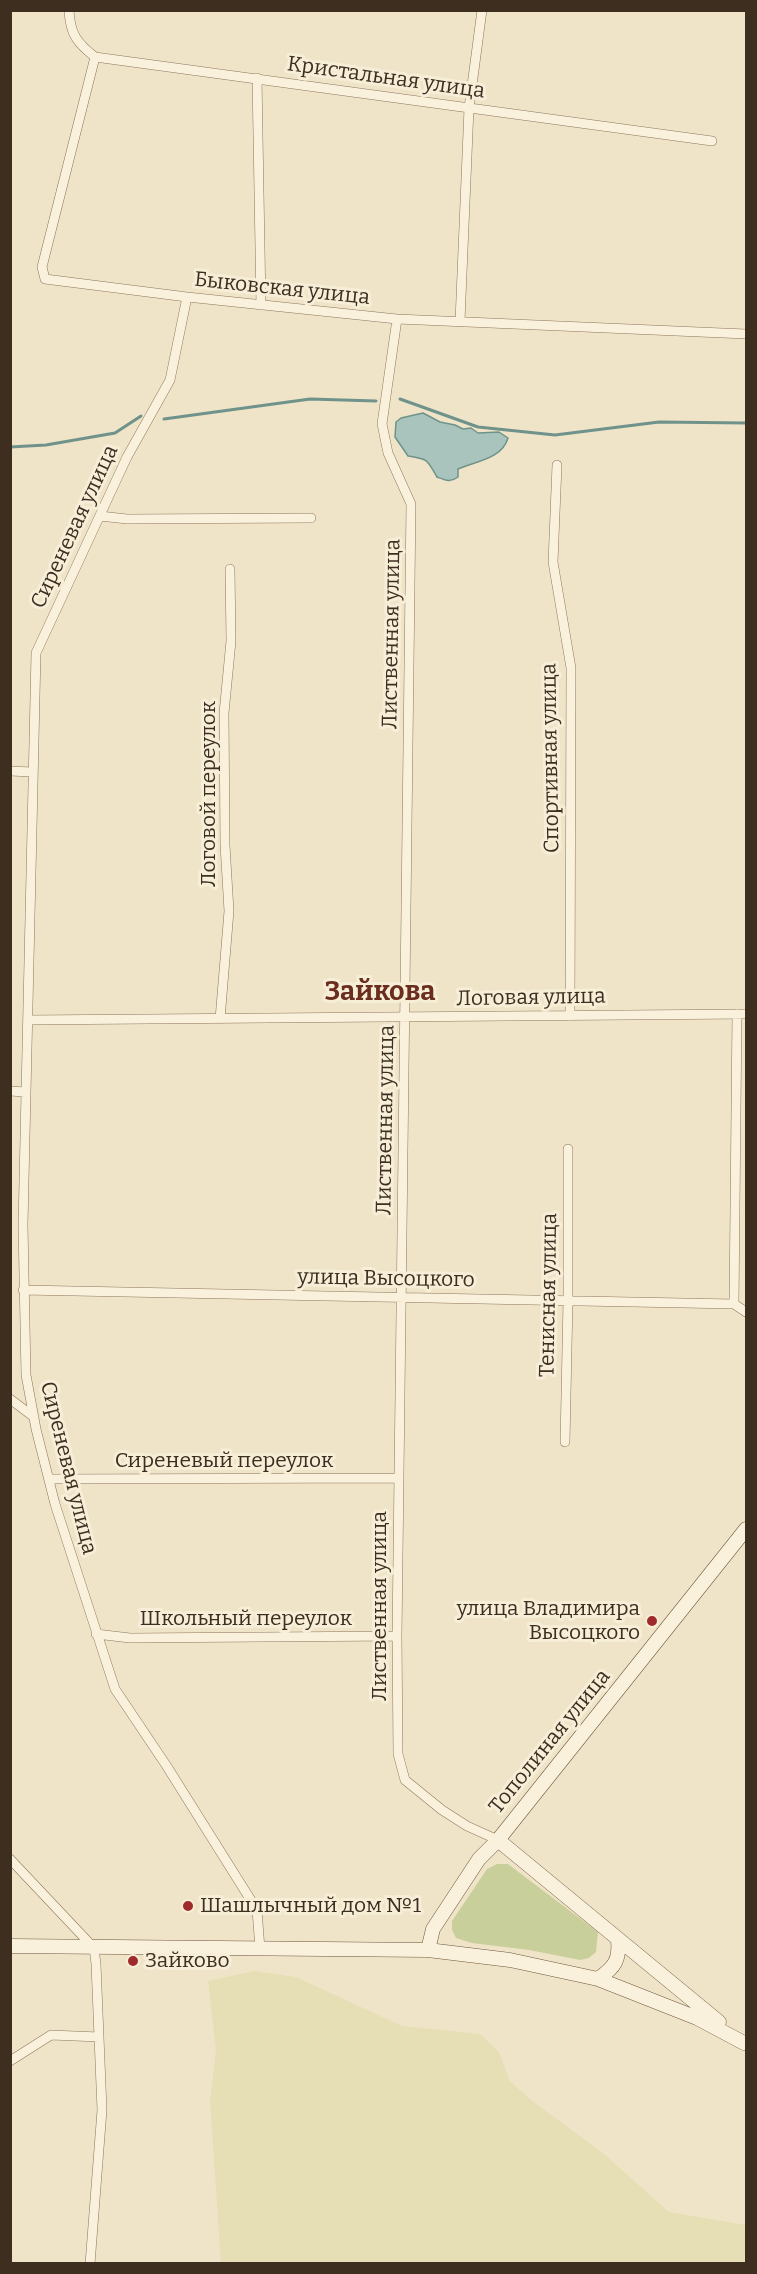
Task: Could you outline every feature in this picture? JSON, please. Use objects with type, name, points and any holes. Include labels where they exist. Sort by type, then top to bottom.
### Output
[{"type":"main road","name":"Тополиная улица","points":[[428,1950],[433,1929],[479,1859],[498,1840],[747,1529]]},
{"type":"main road","name":"Тополиная улица","points":[[498,1840],[745,2044]]},
{"type":"main road","points":[[598,1979],[611,1970],[619,1954],[618,1939]]},
{"type":"main road","points":[[10,1946],[428,1950],[510,1960],[598,1979],[697,2018],[745,2044]]},
{"type":"street","points":[[69,10],[70,26],[80,45],[95,57]]},
{"type":"street","points":[[460,321],[469,108],[482,10]]},
{"type":"street","name":"Кристальная улица","points":[[95,57],[712,141]]},
{"type":"street","name":"Быковская улица","points":[[95,57],[42,267],[45,279],[187,297],[397,319],[747,334]]},
{"type":"street","points":[[257,78],[261,305]]},
{"type":"street","name":"Сиреневая улица","points":[[187,297],[170,380],[127,457],[36,653],[22,1225],[26,1375],[55,1504],[115,1689],[166,1764],[256,1910],[260,1949]]},
{"type":"street","name":"Лиственная улица","points":[[397,319],[382,424],[388,453],[411,504],[397,1636],[398,1754],[405,1780],[442,1810],[467,1826],[498,1840]]},
{"type":"street","name":"Спортивная улица","points":[[557,465],[553,562],[571,668],[570,1016]]},
{"type":"street","points":[[100,516],[127,519],[311,518]]},
{"type":"street","name":"Логовой переулок","points":[[219,1019],[229,911],[225,845],[224,713],[231,641],[230,568]]},
{"type":"street","points":[[10,771],[32,772]]},
{"type":"street","points":[[742,1014],[734,1304],[747,1312]]},
{"type":"street","name":"Логовая улица","points":[[28,1020],[742,1014]]},
{"type":"street","points":[[10,1091],[25,1092]]},
{"type":"street","name":"Тенисная улица","points":[[565,1442],[568,1149]]},
{"type":"street","points":[[10,1225],[22,1225]]},
{"type":"street","name":"улица Высоцкого","points":[[24,1290],[734,1304]]},
{"type":"street","points":[[10,1399],[34,1417]]},
{"type":"street","name":"Сиреневый переулок","points":[[49,1479],[399,1478]]},
{"type":"street","name":"Школьный переулок","points":[[96,1634],[130,1638],[397,1636]]},
{"type":"street","points":[[10,1859],[93,1948],[96,1964],[102,2110],[90,2264]]},
{"type":"street","points":[[10,2061],[51,2035],[99,2037]]},
{"type":"shaded area","points":[[255,1971],[296,1977],[402,2026],[480,2034],[499,2052],[510,2081],[531,2100],[603,2153],[669,2212],[746,2225],[746,2263],[221,2263],[210,2101],[216,2050],[208,1981]]},
{"type":"green space","points":[[497,1864],[508,1864],[598,1932],[596,1952],[589,1958],[580,1960],[529,1950],[472,1943],[456,1938],[452,1930],[452,1921],[487,1869]]},
{"type":"water","points":[[423,413],[440,422],[463,429],[471,428],[478,433],[499,432],[508,438],[505,445],[494,455],[458,469],[458,477],[445,480],[437,477],[426,461],[408,456],[395,437],[396,422],[401,418]]},
{"type":"waterway","points":[[164,419],[310,399],[376,401]]},
{"type":"waterway","points":[[400,399],[478,427],[555,435],[659,422],[746,423]]},
{"type":"waterway","points":[[10,447],[46,445],[115,433],[141,416]]},
{"type":"place","name":"улица Владимира Высоцкого","points":[[652,1621]]},
{"type":"place","name":"Шашлычный дом №1","points":[[188,1906]]},
{"type":"place","name":"Зайково","points":[[133,1961]]},
{"type":"district","name":"Зайкова","points":[[380,992]]}]
